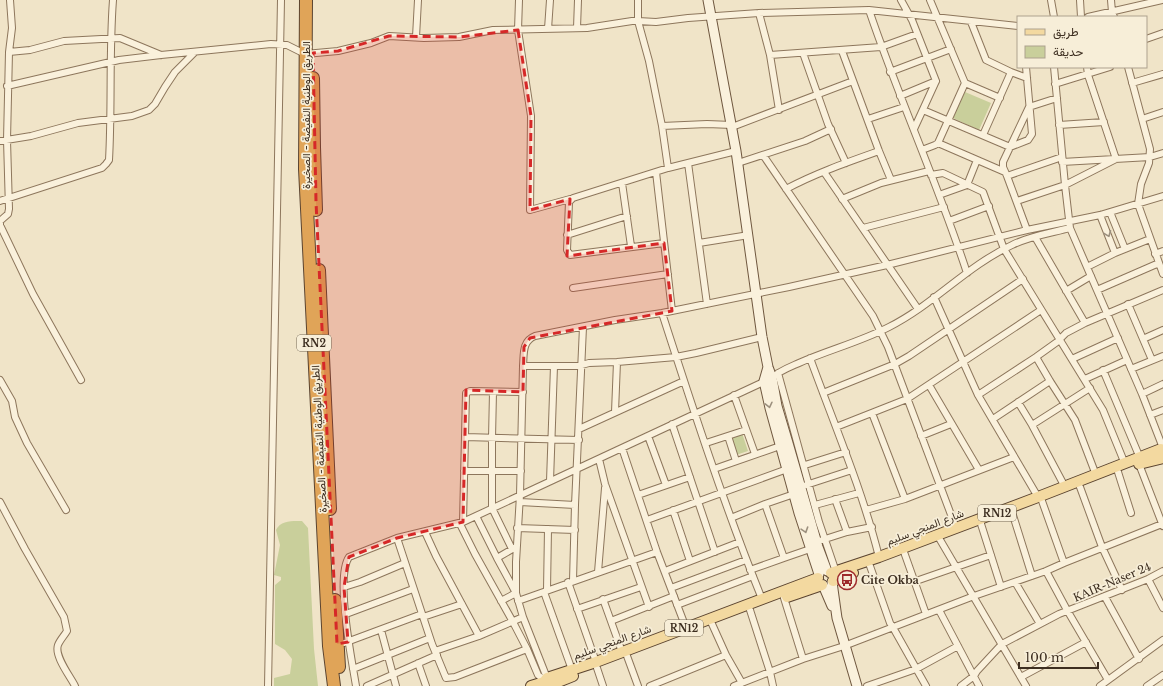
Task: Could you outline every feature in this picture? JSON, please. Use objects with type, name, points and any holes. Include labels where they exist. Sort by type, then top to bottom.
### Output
[{"type":"highway","name":"الطريق الوطنية النفيضة - الصخيرة","points":[[306,0],[309,53]]},
{"type":"highway","name":"الطريق الوطنية النفيضة - الصخيرة","points":[[314,0],[309,53],[305,170],[342,686]]},
{"type":"highway","name":"الطريق الوطنية النفيضة - الصخيرة","points":[[334,686],[338,644]]},
{"type":"main road","name":"شارع المنجي سليم","points":[[624,654],[784,598],[827,578],[879,557],[956,528],[1080,487],[1163,452]]},
{"type":"main road","name":"شارع المنجي سليم","points":[[530,686],[549,683],[762,599],[870,566],[939,538],[1012,512],[1065,487],[1096,475],[1122,468]]},
{"type":"main road","name":"شارع المنجي سليم","points":[[549,683],[572,670],[596,665]]},
{"type":"street","points":[[10,0],[12,28],[8,52],[7,86],[8,214],[0,221],[0,225],[33,294],[80,380]]},
{"type":"street","points":[[0,201],[102,168],[109,160],[112,118],[111,38],[113,0]]},
{"type":"street","points":[[268,686],[281,0]]},
{"type":"street","points":[[416,37],[418,0]]},
{"type":"street","points":[[519,0],[518,30],[531,116],[530,210],[668,168],[736,151]]},
{"type":"street","points":[[548,30],[550,0]]},
{"type":"street","points":[[577,28],[578,0]]},
{"type":"street","points":[[638,0],[638,21],[649,61],[662,126],[668,168]]},
{"type":"street","points":[[708,0],[732,126],[749,235],[762,337],[768,367],[805,465],[802,489],[815,505],[818,544],[827,578]]},
{"type":"street","points":[[901,0],[909,14],[936,81],[914,129]]},
{"type":"street","points":[[930,0],[965,83],[1000,98]]},
{"type":"street","points":[[1051,0],[1054,16]]},
{"type":"street","points":[[1080,0],[1081,16]]},
{"type":"street","points":[[1111,0],[1113,14]]},
{"type":"street","points":[[1096,16],[1113,14],[1144,2],[1162,0]]},
{"type":"street","points":[[869,10],[890,72],[944,207],[967,273]]},
{"type":"street","points":[[7,86],[111,62],[257,45],[280,44],[309,53],[338,52],[371,43],[389,36],[458,37],[493,30],[548,30],[632,21],[656,22],[759,13],[869,10],[1017,26]]},
{"type":"street","points":[[759,13],[770,55],[779,110]]},
{"type":"street","points":[[971,22],[986,60],[1010,72],[1027,78]]},
{"type":"street","points":[[1147,39],[1163,33]]},
{"type":"street","points":[[770,55],[881,47],[917,34]]},
{"type":"street","points":[[8,52],[30,50],[64,41],[123,38],[162,55]]},
{"type":"street","points":[[890,72],[951,49]]},
{"type":"street","points":[[842,50],[879,151],[892,180]]},
{"type":"street","points":[[0,141],[31,136],[78,123],[132,116],[149,110],[155,104],[175,72],[194,52]]},
{"type":"street","points":[[803,53],[831,129],[846,163]]},
{"type":"street","points":[[923,110],[1010,147],[1030,139],[1032,134],[1026,68]]},
{"type":"street","points":[[1054,68],[1062,159],[1070,225],[1142,394],[1163,452]]},
{"type":"street","points":[[1087,68],[1088,75],[1116,159]]},
{"type":"street","points":[[1055,84],[1107,68]]},
{"type":"street","points":[[1128,68],[1150,149],[1150,157],[1141,184],[1138,204],[1163,274]]},
{"type":"street","points":[[983,135],[1010,72]]},
{"type":"street","points":[[1132,83],[1163,74]]},
{"type":"street","points":[[0,76],[8,76]]},
{"type":"street","points":[[662,126],[707,124],[732,126],[779,110],[853,81]]},
{"type":"street","points":[[900,96],[936,81]]},
{"type":"street","points":[[922,150],[938,143],[965,83]]},
{"type":"street","points":[[1027,230],[1002,165],[1029,107],[1057,98]]},
{"type":"street","points":[[868,119],[904,107]]},
{"type":"street","points":[[1142,119],[1163,112]]},
{"type":"street","points":[[1059,125],[1104,122]]},
{"type":"street","points":[[738,163],[805,141],[831,129]]},
{"type":"street","points":[[938,143],[1006,174],[1062,159],[1116,159],[1150,157],[1163,153]]},
{"type":"street","points":[[786,189],[811,177],[879,151]]},
{"type":"street","points":[[763,155],[873,316],[895,364],[956,528]]},
{"type":"street","points":[[1017,201],[1065,185],[1116,159]]},
{"type":"street","points":[[939,195],[967,184],[977,160]]},
{"type":"street","points":[[688,163],[700,243],[707,304]]},
{"type":"street","points":[[656,172],[672,311]]},
{"type":"street","points":[[824,172],[918,309]]},
{"type":"street","points":[[842,199],[864,189],[892,180],[930,173],[943,173],[983,192],[1004,249],[1085,379],[1110,423],[1132,513]]},
{"type":"street","points":[[622,183],[631,246]]},
{"type":"street","points":[[356,686],[353,669],[338,644],[346,614],[344,587],[345,564],[348,557],[397,538],[461,523],[648,436],[810,358],[881,332],[918,309],[967,273],[1004,249],[1019,242],[1163,196]]},
{"type":"street","points":[[570,199],[568,205],[567,250],[570,255],[631,246],[664,243]]},
{"type":"street","points":[[949,221],[989,206]]},
{"type":"street","points":[[863,228],[944,207]]},
{"type":"street","points":[[1110,212],[1124,249]]},
{"type":"street","points":[[1100,215],[1115,253]]},
{"type":"street","points":[[568,235],[627,216]]},
{"type":"street","points":[[549,683],[522,617],[516,592],[514,548],[520,502],[524,347],[530,338],[615,320],[662,313],[757,294],[959,248],[1027,230],[1070,225]]},
{"type":"street","points":[[700,243],[749,235]]},
{"type":"street","points":[[1035,237],[1085,323]]},
{"type":"street","points":[[1087,267],[1124,249],[1150,239]]},
{"type":"street","points":[[1155,254],[1163,251]]},
{"type":"street","points":[[1097,290],[1159,263]]},
{"type":"street","points":[[573,288],[668,274]]},
{"type":"street","points":[[1066,291],[1091,276]]},
{"type":"street","points":[[823,393],[895,364],[1023,279]]},
{"type":"street","points":[[978,395],[1036,357],[1066,333],[1107,313],[1163,290]]},
{"type":"street","points":[[934,297],[978,395],[1040,499],[1064,562]]},
{"type":"street","points":[[1128,304],[1152,360]]},
{"type":"street","points":[[836,427],[907,399],[1041,310]]},
{"type":"street","points":[[662,313],[731,518],[762,599]]},
{"type":"street","points":[[583,327],[578,468],[571,582],[577,609],[603,686]]},
{"type":"street","points":[[1143,339],[1163,330]]},
{"type":"street","points":[[524,366],[581,365],[589,363],[676,357],[762,337]]},
{"type":"street","points":[[1072,359],[1118,338]]},
{"type":"street","points":[[1131,369],[1163,356]]},
{"type":"street","points":[[1036,357],[1082,435],[1096,475]]},
{"type":"street","points":[[810,358],[846,452],[872,527],[879,557]]},
{"type":"street","points":[[1085,379],[1127,360]]},
{"type":"street","points":[[615,412],[616,362]]},
{"type":"street","points":[[550,481],[554,366]]},
{"type":"street","points":[[734,686],[803,659],[844,646],[974,596],[1046,571],[1064,562],[1162,525],[1140,461],[1103,370]]},
{"type":"street","points":[[772,377],[784,444],[791,468],[802,489],[818,544],[844,646],[857,686]]},
{"type":"street","points":[[0,380],[12,401],[15,417],[27,443],[66,510]]},
{"type":"street","points":[[579,429],[684,381]]},
{"type":"street","points":[[993,419],[1050,381]]},
{"type":"street","points":[[1142,394],[1163,384]]},
{"type":"street","points":[[929,385],[979,470]]},
{"type":"street","points":[[1032,425],[1090,388]]},
{"type":"street","points":[[523,392],[467,391],[461,523],[475,554],[527,649],[538,675],[549,683]]},
{"type":"street","points":[[493,392],[491,472],[492,508],[514,548]]},
{"type":"street","points":[[734,394],[756,454]]},
{"type":"street","points":[[1018,402],[1065,487]]},
{"type":"street","points":[[1150,415],[1163,410]]},
{"type":"street","points":[[872,413],[905,498]]},
{"type":"street","points":[[672,424],[715,552]]},
{"type":"street","points":[[921,436],[951,424]]},
{"type":"street","points":[[706,443],[746,430]]},
{"type":"street","points":[[648,436],[666,485]]},
{"type":"street","points":[[728,436],[736,461]]},
{"type":"street","points":[[465,437],[579,440]]},
{"type":"street","points":[[714,469],[784,444]]},
{"type":"street","points":[[622,448],[686,628]]},
{"type":"street","points":[[805,465],[846,452]]},
{"type":"street","points":[[866,510],[905,498],[1014,457]]},
{"type":"street","points":[[599,459],[605,484],[649,607]]},
{"type":"street","points":[[647,520],[791,468]]},
{"type":"street","points":[[731,518],[852,470]]},
{"type":"street","points":[[464,471],[521,471]]},
{"type":"street","points":[[638,495],[690,476]]},
{"type":"street","points":[[598,572],[605,484]]},
{"type":"street","points":[[1080,487],[1102,547],[1122,590]]},
{"type":"street","points":[[815,505],[860,493]]},
{"type":"street","points":[[835,499],[847,532]]},
{"type":"street","points":[[0,502],[64,617],[67,631],[58,645],[57,652],[75,686]]},
{"type":"street","points":[[520,502],[575,505]]},
{"type":"street","points":[[765,504],[784,558]]},
{"type":"street","points":[[673,510],[690,561]]},
{"type":"street","points":[[1012,512],[1032,576]]},
{"type":"street","points":[[476,516],[516,592]]},
{"type":"street","points":[[981,524],[1001,587]]},
{"type":"street","points":[[677,605],[847,532],[872,527]]},
{"type":"street","points":[[517,528],[575,530]]},
{"type":"street","points":[[548,529],[545,591],[572,670]]},
{"type":"street","points":[[425,532],[479,636]]},
{"type":"street","points":[[397,538],[430,638],[448,678],[527,649]]},
{"type":"street","points":[[939,538],[1026,686]]},
{"type":"street","points":[[665,571],[740,542]]},
{"type":"street","points":[[497,558],[514,548]]},
{"type":"street","points":[[518,601],[658,552]]},
{"type":"street","points":[[904,552],[916,581],[926,614]]},
{"type":"street","points":[[916,581],[991,555]]},
{"type":"street","points":[[671,588],[746,560]]},
{"type":"street","points":[[344,587],[360,582],[405,563]]},
{"type":"street","points":[[870,566],[892,628],[926,686]]},
{"type":"street","points":[[1046,571],[1086,642],[1106,684],[1163,640]]},
{"type":"street","name":"KAIR-Naser 24","points":[[961,686],[974,676],[1002,644],[1059,614],[1122,590],[1163,571]]},
{"type":"street","points":[[1148,579],[1163,608]]},
{"type":"street","points":[[1015,582],[1040,624]]},
{"type":"street","points":[[577,609],[641,587]]},
{"type":"street","points":[[346,614],[413,589]]},
{"type":"street","points":[[501,601],[516,592]]},
{"type":"street","points":[[611,621],[674,596]]},
{"type":"street","points":[[1105,597],[1139,659]]},
{"type":"street","points":[[784,598],[803,659]]},
{"type":"street","points":[[603,599],[638,686]]},
{"type":"street","points":[[338,644],[462,604]]},
{"type":"street","points":[[750,610],[773,686]]},
{"type":"street","points":[[939,610],[979,686]]},
{"type":"street","points":[[367,686],[393,675],[436,653],[522,617]]},
{"type":"street","points":[[712,624],[726,655],[742,682]]},
{"type":"street","points":[[381,630],[396,686]]},
{"type":"street","points":[[353,669],[430,638]]},
{"type":"street","points":[[1021,677],[1086,642]]},
{"type":"street","points":[[867,686],[916,669],[958,646]]},
{"type":"street","points":[[650,686],[726,655]]},
{"type":"street","points":[[418,663],[426,686]]},
{"type":"street","points":[[1147,686],[1163,675]]},
{"type":"highlighted area","points":[[518,30],[531,116],[530,210],[570,199],[567,256],[664,243],[672,311],[530,338],[524,347],[523,392],[466,390],[463,522],[397,538],[349,557],[344,587],[348,642],[337,644],[316,202],[313,53],[338,51],[389,36],[459,37]]},
{"type":"green space","points":[[965,92],[991,103],[979,130],[953,118]]},
{"type":"green space","points":[[742,433],[748,451],[736,455],[730,437]]},
{"type":"green space","points":[[291,521],[302,521],[308,528],[314,649],[318,686],[274,686],[274,678],[290,674],[292,659],[285,650],[275,644],[275,585],[281,580],[281,577],[274,575],[280,545],[276,530],[281,524]]},
{"type":"place","name":"Cite Okba","points":[[847,580]]}]
